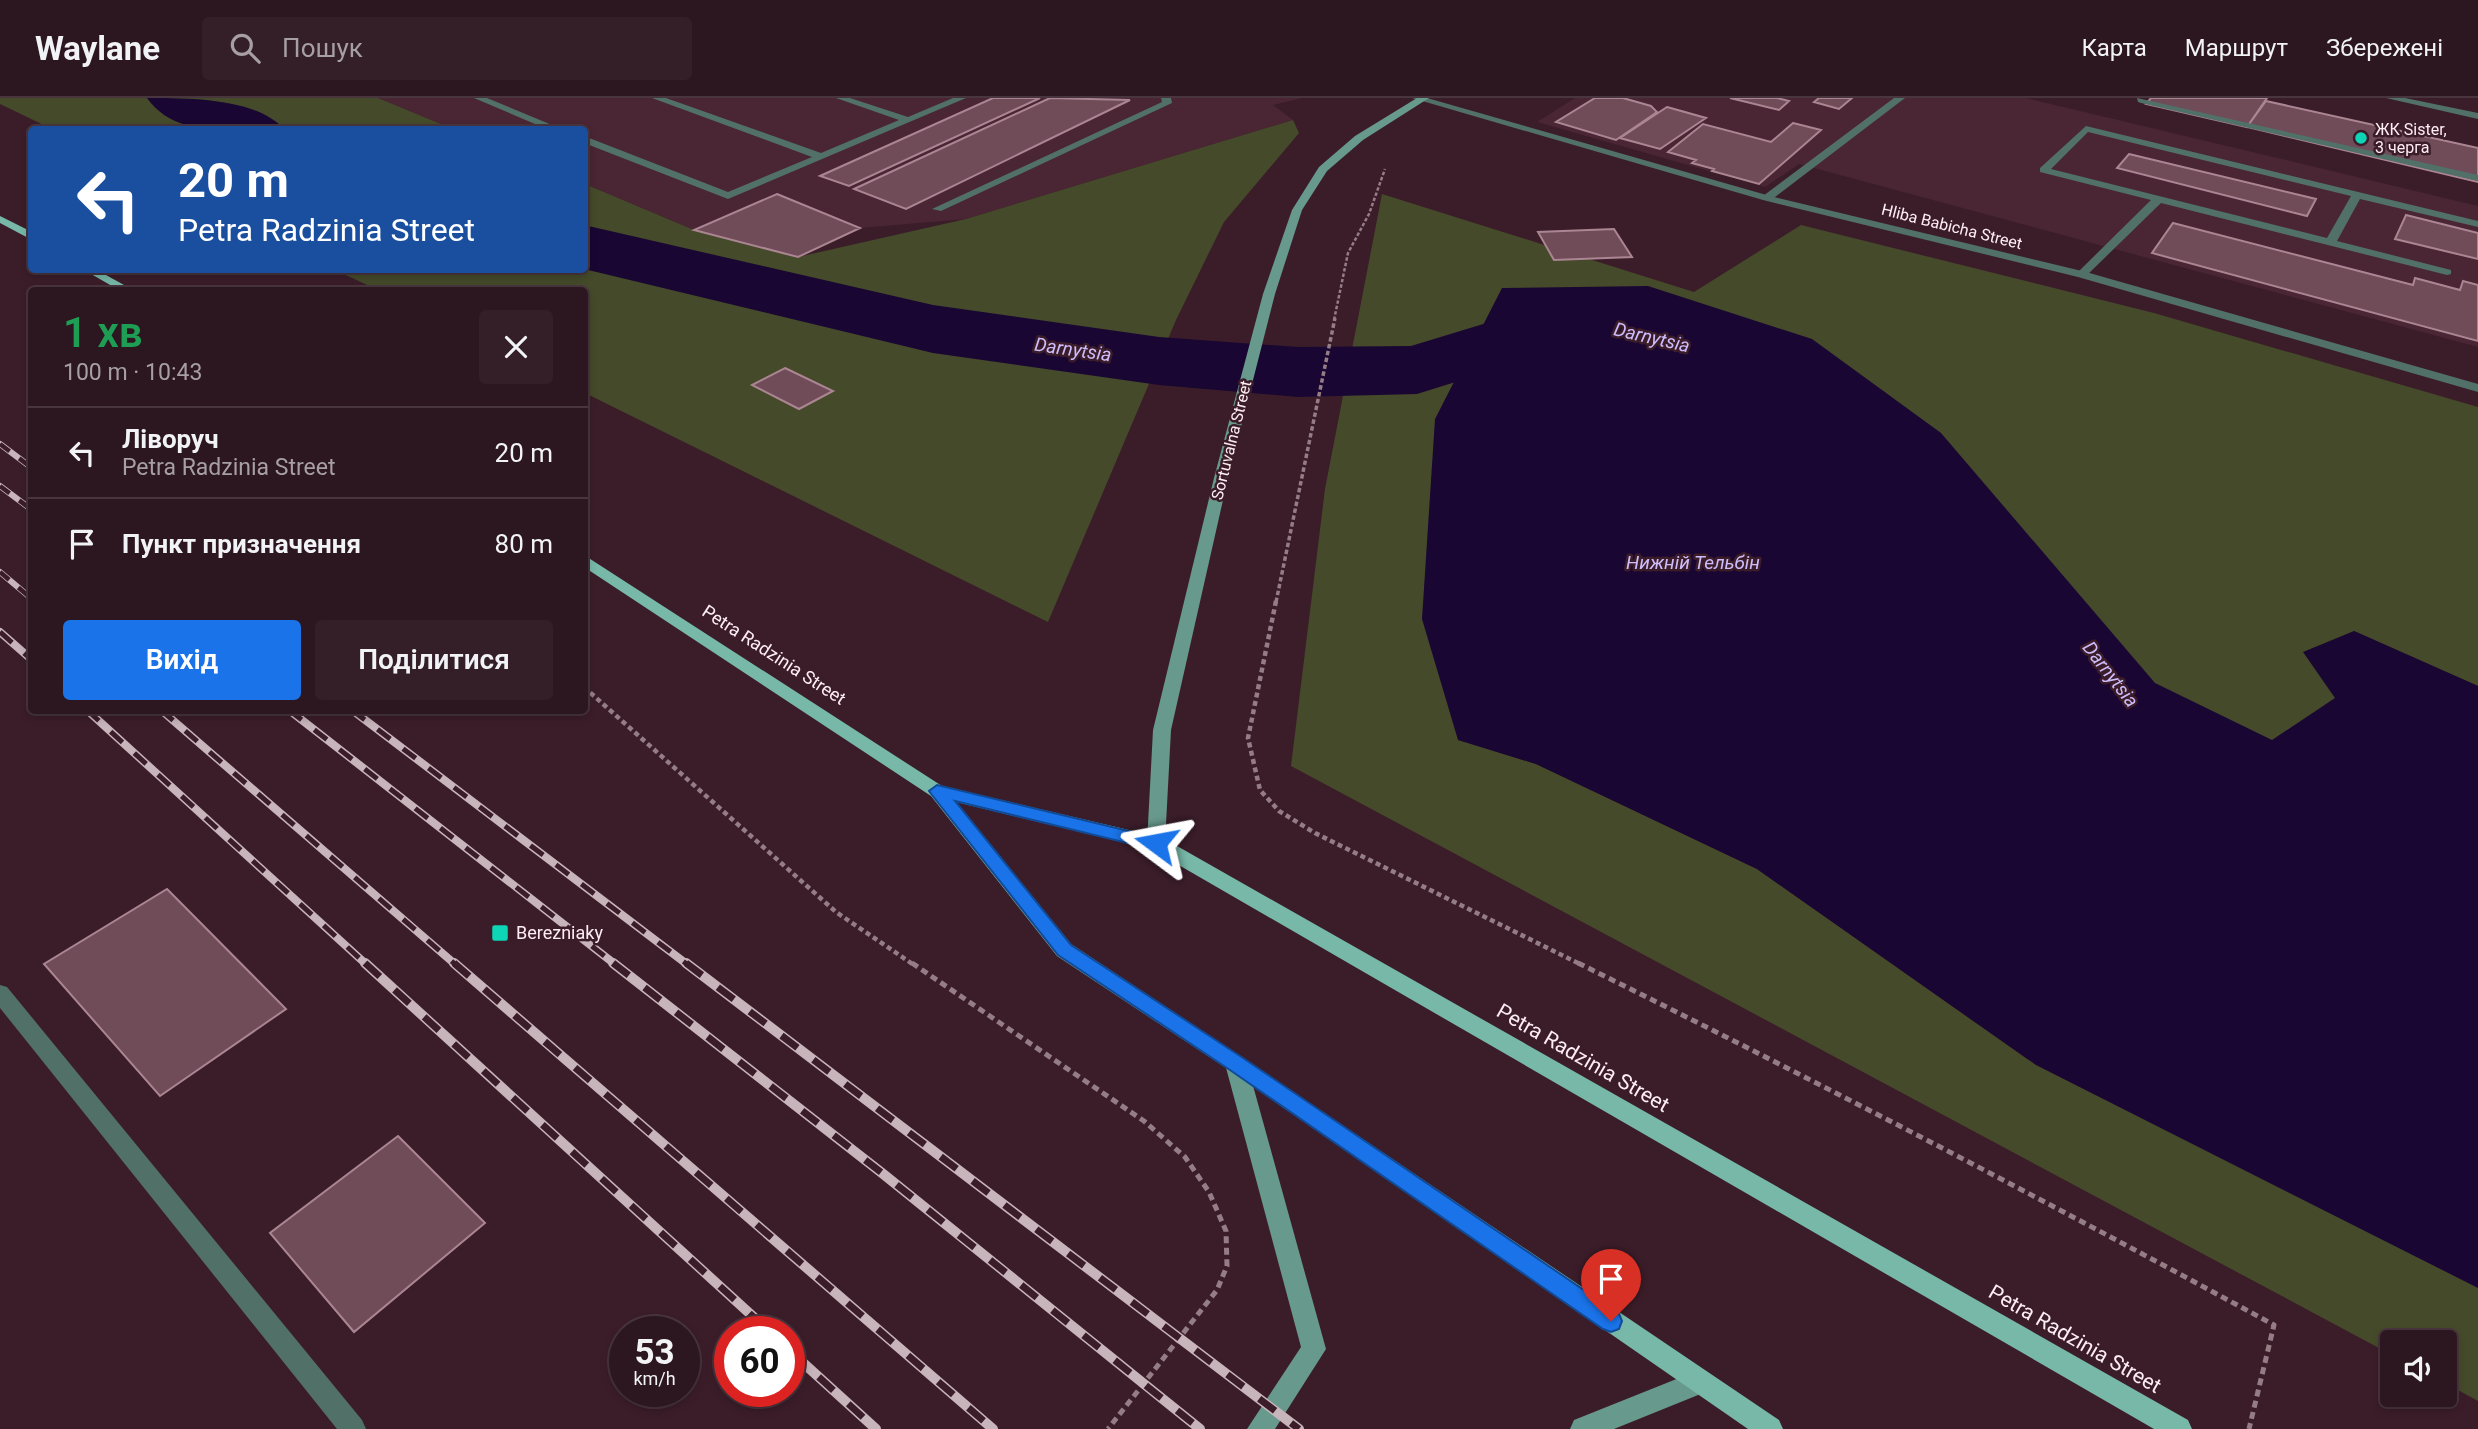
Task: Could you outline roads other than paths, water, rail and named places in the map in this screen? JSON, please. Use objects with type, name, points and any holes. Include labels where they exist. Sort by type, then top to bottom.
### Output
[{"type":"main road","points":[[0,219],[28,235]]},
{"type":"main road","points":[[95,273],[121,287]]},
{"type":"main road","name":"Petra Radzinia Street","points":[[588,563],[937,791],[1064,950],[1236,1064],[1770,1429]]},
{"type":"main road","name":"Petra Radzinia Street","points":[[937,791],[1156,843],[2179,1429]]},
{"type":"street","points":[[479,98],[549,126]]},
{"type":"street","points":[[657,98],[821,157]]},
{"type":"street","points":[[841,98],[908,120]]},
{"type":"street","points":[[588,141],[728,196],[961,98]]},
{"type":"street","points":[[937,209],[1167,103],[1166,98]]},
{"type":"street","name":"Hliba Babicha Street","points":[[1421,98],[1767,198],[2082,274],[2478,388]]},
{"type":"street","name":"Sortuvalna Street","points":[[1156,843],[1162,730],[1221,478],[1269,294],[1297,210],[1323,169],[1359,138],[1421,98]]},
{"type":"street","points":[[1767,198],[1900,98]]},
{"type":"street","points":[[2142,98],[2141,100],[2478,178]]},
{"type":"street","points":[[2391,98],[2478,116]]},
{"type":"street","points":[[2447,272],[2044,170],[2086,129],[2478,224]]},
{"type":"street","points":[[2331,242],[2357,195]]},
{"type":"street","points":[[2082,274],[2159,199]]},
{"type":"street","points":[[0,993],[354,1429]]},
{"type":"street","points":[[1236,1064],[1314,1349],[1260,1429]]},
{"type":"street","points":[[1583,1429],[1699,1382]]},
{"type":"water","name":"Нижній Тельбін","points":[[1648,286],[1812,339],[1941,433],[2155,683],[2272,740],[2335,698],[2303,652],[2354,631],[2478,686],[2478,1288],[2036,1065],[1757,869],[1536,764],[1458,740],[1422,619],[1435,419],[1502,288]]},
{"type":"waterway","name":"Darnytsia","points":[[177,98],[244,126]]},
{"type":"waterway","name":"Darnytsia","points":[[588,248],[933,329],[1159,361],[1298,372],[1417,370],[1529,334],[1610,325],[1619,327]]},
{"type":"railway","points":[[0,444],[28,465]]},
{"type":"railway","points":[[0,486],[28,507]]},
{"type":"railway","points":[[0,572],[28,596]]},
{"type":"railway","points":[[0,632],[28,656]]},
{"type":"railway","points":[[91,714],[367,965]]},
{"type":"railway","points":[[166,714],[456,965]]},
{"type":"railway","points":[[294,714],[616,965]]},
{"type":"railway","points":[[357,714],[688,965]]},
{"type":"railway","points":[[365,963],[752,1316]]},
{"type":"railway","points":[[454,963],[993,1429]]},
{"type":"railway","points":[[613,963],[882,1173],[1200,1429]]},
{"type":"railway","points":[[686,963],[1299,1429]]},
{"type":"railway","points":[[805,1365],[876,1429]]},
{"type":"place","name":"ЖК Sister, 3 черга","points":[[2361,138]]},
{"type":"place","name":"Berezniaky","points":[[500,933]]}]
